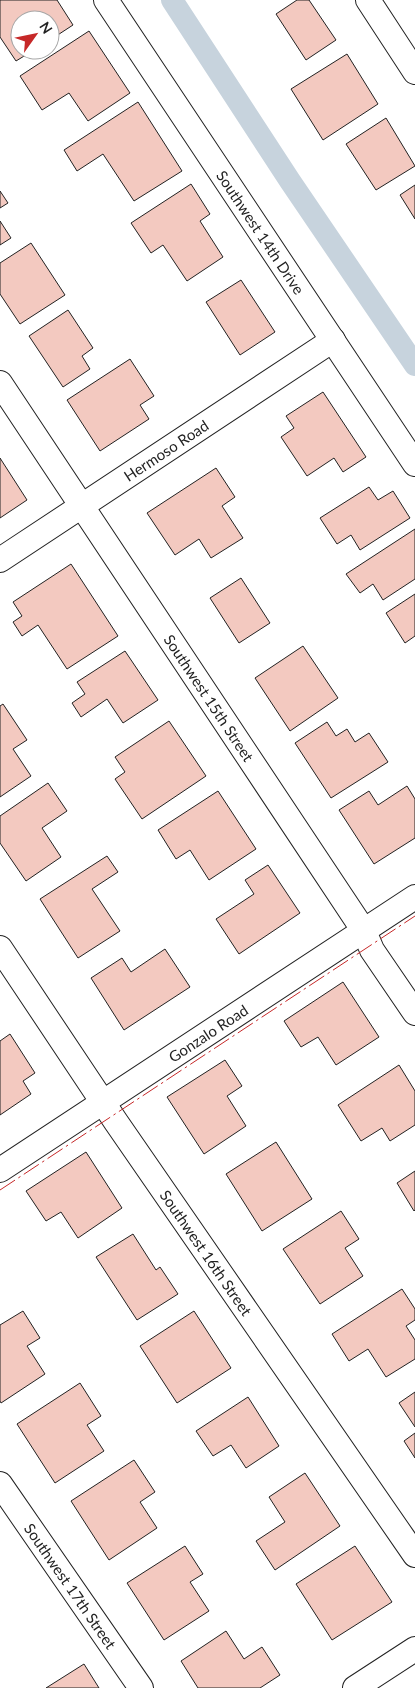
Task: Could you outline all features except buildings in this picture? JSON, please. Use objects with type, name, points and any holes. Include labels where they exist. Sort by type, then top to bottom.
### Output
[{"type":"street","name":"Southwest 14th Drive","points":[[106,0],[415,464]]},
{"type":"street","points":[[368,0],[415,72]]},
{"type":"street","name":"Hermoso Road","points":[[0,560],[332,340]]},
{"type":"street","name":"Southwest 15th Street","points":[[0,383],[364,931],[372,950],[415,1012]]},
{"type":"street","name":"Gonzalo Road","points":[[0,1170],[415,897]]},
{"type":"street","name":"Southwest 16th Street","points":[[0,948],[415,1555]]},
{"type":"street","name":"Southwest 17th Street","points":[[0,1484],[141,1688]]},
{"type":"street","points":[[355,1688],[415,1649]]},
{"type":"waterway","points":[[172,0],[290,181],[415,365]]},
{"type":"power","points":[[0,1190],[415,916]]}]
